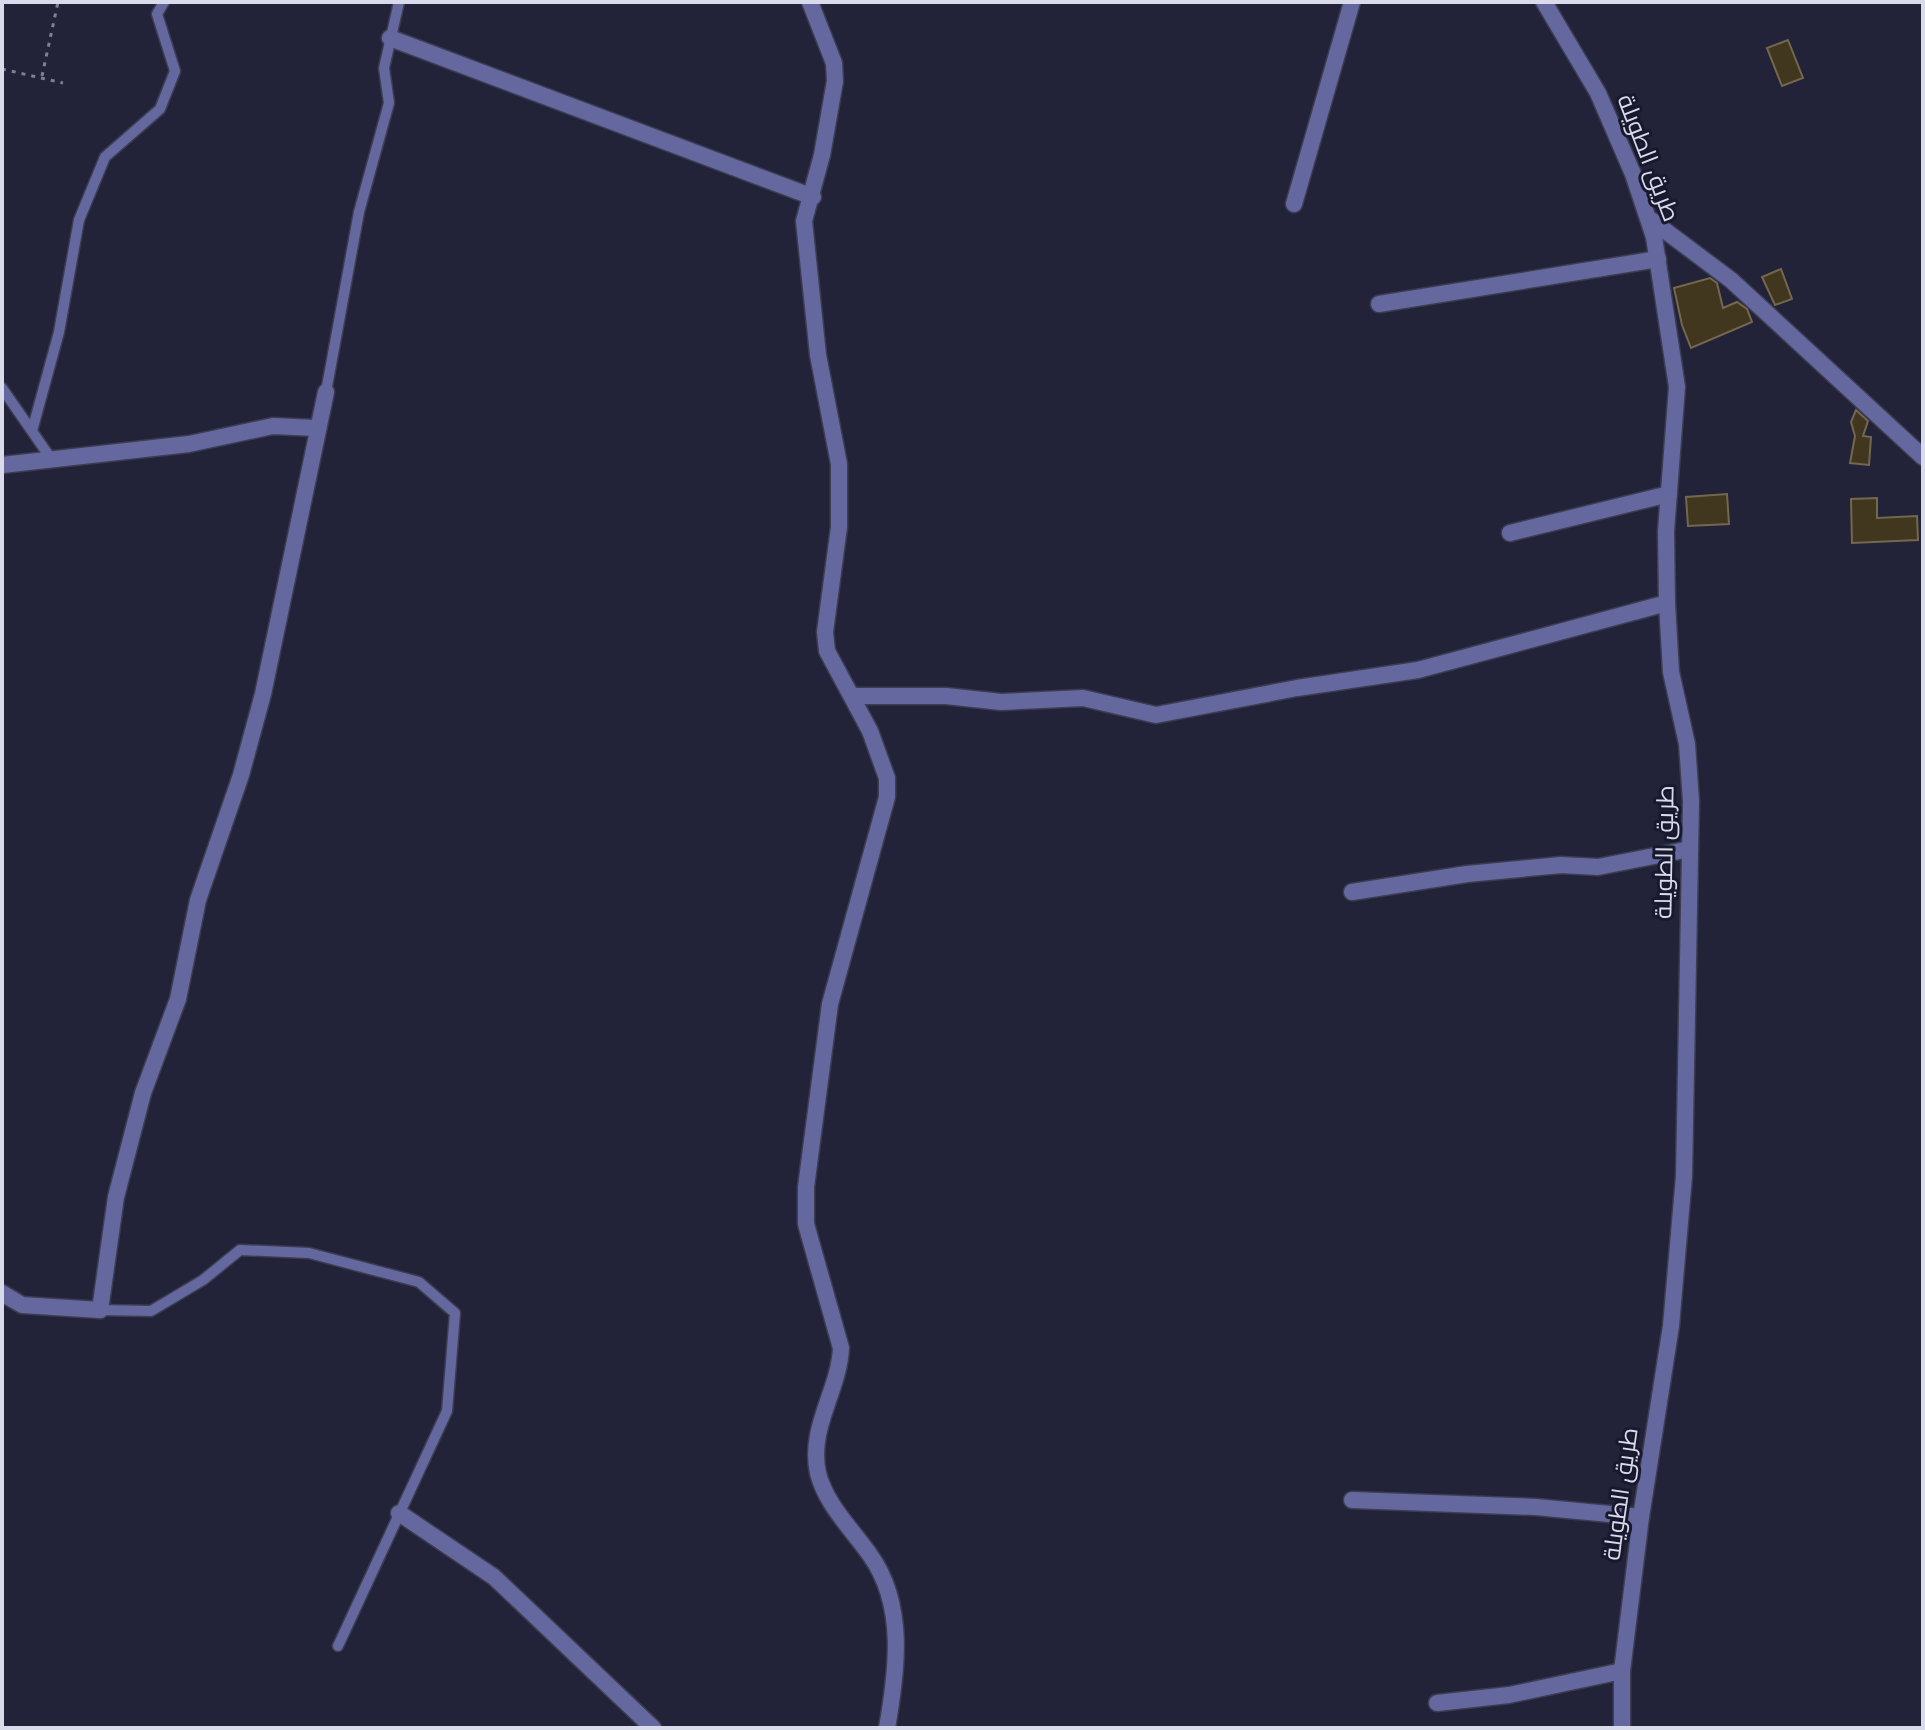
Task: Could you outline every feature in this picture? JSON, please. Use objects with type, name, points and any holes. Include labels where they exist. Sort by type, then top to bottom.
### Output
[{"type":"street","points":[[810,2],[834,63],[835,81],[813,197],[804,221],[818,355],[839,464],[839,527],[825,632],[827,651],[882,761],[887,797],[830,1004],[806,1187],[806,1224],[841,1348],[840,1367],[816,1438],[817,1469],[823,1489],[873,1559],[891,1599],[896,1648],[887,1728]]},
{"type":"street","points":[[1294,204],[1352,2]]},
{"type":"street","name":"طريق الطويلة","points":[[1544,2],[1598,93],[1651,220],[1677,387],[1669,494],[1667,603],[1671,672],[1690,764],[1684,1176],[1671,1326],[1641,1517],[1622,1671],[1622,1728]]},
{"type":"street","points":[[390,38],[813,197]]},
{"type":"street","points":[[1651,220],[1731,280],[1923,457]]},
{"type":"street","points":[[1379,304],[1658,259]]},
{"type":"street","points":[[2,1293],[22,1305],[100,1310],[116,1197],[139,1108],[178,999],[198,900],[241,775],[263,694],[316,428],[326,392]]},
{"type":"street","points":[[2,465],[189,444],[273,426],[316,428]]},
{"type":"street","points":[[1510,533],[1669,494]]},
{"type":"street","points":[[852,696],[946,696],[1001,702],[1083,698],[1156,715],[1297,688],[1418,670],[1667,603]]},
{"type":"street","points":[[1352,892],[1467,874],[1561,865],[1598,867],[1690,849]]},
{"type":"street","points":[[1352,1500],[1536,1507],[1641,1517]]},
{"type":"street","points":[[399,1513],[494,1577],[653,1728]]},
{"type":"street","points":[[1437,1703],[1509,1695],[1622,1671]]},
{"type":"lane","points":[[32,431],[59,332],[79,220],[105,157],[160,109],[175,71],[157,14],[164,2]]},
{"type":"lane","points":[[326,392],[359,212],[389,103],[384,68],[399,2]]},
{"type":"lane","points":[[2,388],[52,460]]},
{"type":"lane","points":[[100,1310],[151,1311],[203,1280],[240,1250],[309,1253],[419,1282],[455,1313],[447,1411],[338,1646]]},
{"type":"path","points":[[42,76],[58,2]]},
{"type":"path","points":[[2,69],[63,83]]},
{"type":"building","points":[[1788,40],[1803,78],[1782,86],[1767,48]]},
{"type":"building","points":[[1781,269],[1792,299],[1775,305],[1762,277]]},
{"type":"building","points":[[1710,278],[1717,283],[1723,308],[1737,302],[1747,309],[1752,322],[1691,348],[1674,288]]},
{"type":"building","points":[[1856,410],[1868,421],[1863,436],[1871,437],[1869,465],[1850,463],[1855,436],[1851,422]]},
{"type":"building","points":[[1727,494],[1729,524],[1688,526],[1686,497]]},
{"type":"building","points":[[1877,498],[1877,518],[1917,516],[1918,540],[1852,543],[1851,499]]}]
